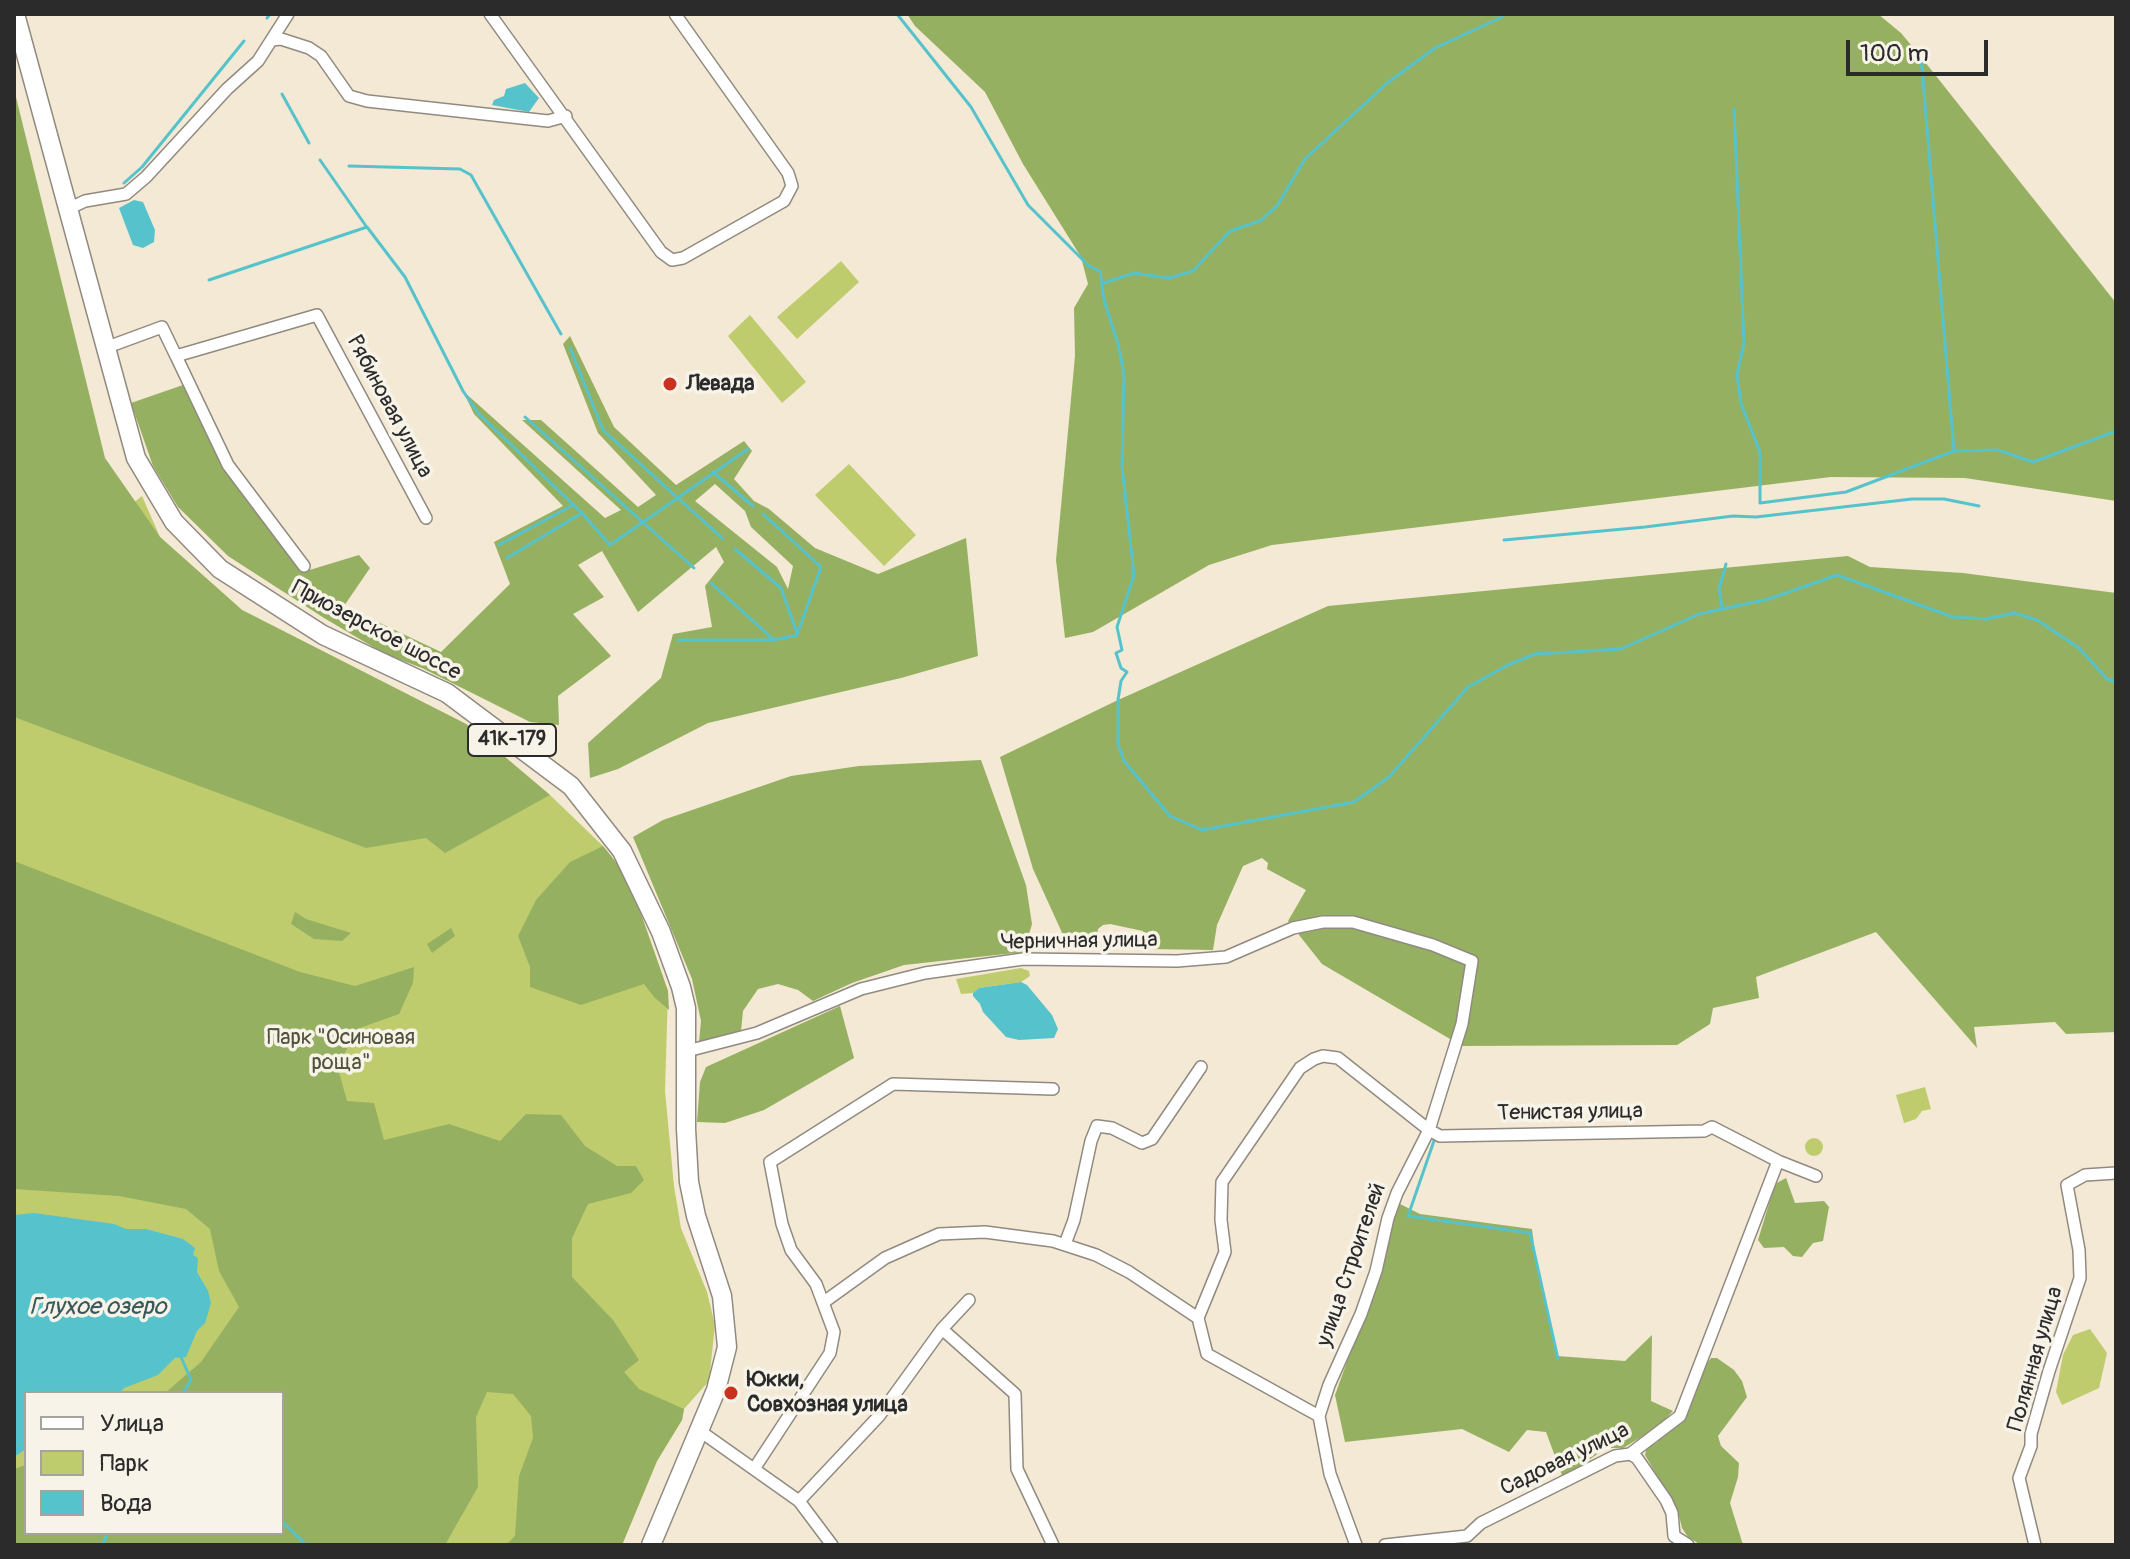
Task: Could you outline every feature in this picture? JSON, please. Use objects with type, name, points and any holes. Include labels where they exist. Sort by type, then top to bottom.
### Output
[{"type":"main road","name":"Приозерское шоссе","points":[[15,14],[136,458],[174,522],[220,569],[323,635],[447,693],[571,786],[622,851],[672,960],[686,1008],[689,1182],[696,1216],[722,1296],[727,1347],[723,1369],[700,1431],[651,1545]]},
{"type":"street","points":[[68,209],[85,201],[126,194],[146,177],[227,89],[258,61],[288,14]]},
{"type":"street","points":[[490,14],[661,252],[672,260],[683,258],[784,201],[792,186],[788,173],[675,14]]},
{"type":"street","points":[[272,40],[281,39],[309,48],[321,56],[349,96],[367,101],[548,121],[566,116]]},
{"type":"street","name":"Рябиновая улица","points":[[176,356],[317,315],[426,518]]},
{"type":"street","points":[[105,348],[162,327],[228,465],[304,566]]},
{"type":"street","name":"Черничная улица","points":[[687,1051],[757,1033],[861,989],[925,973],[1023,959],[1177,961],[1226,957],[1293,928],[1323,922],[1353,922],[1433,945],[1472,961]]},
{"type":"street","name":"улица Строителей","points":[[1319,1416],[1376,1271],[1392,1205],[1429,1130],[1462,1024],[1472,961]]},
{"type":"street","points":[[1356,1545],[1330,1474],[1319,1416],[1207,1354],[1198,1318],[1225,1252],[1221,1220],[1222,1182],[1300,1068],[1314,1059],[1338,1058],[1429,1130]]},
{"type":"street","points":[[1065,1244],[1074,1220],[1097,1126],[1112,1128],[1142,1143],[1152,1139],[1201,1067]]},
{"type":"street","points":[[754,1469],[830,1353],[834,1332],[816,1284],[791,1250],[782,1224],[770,1162],[893,1084],[1053,1089]]},
{"type":"street","name":"Тенистая улица","points":[[1429,1130],[1440,1136],[1455,1136],[1704,1131],[1712,1127],[1778,1161]]},
{"type":"street","points":[[1778,1161],[1816,1176]]},
{"type":"street","name":"Садовая улица","points":[[1385,1545],[1467,1536],[1481,1523],[1615,1456],[1630,1454],[1684,1411],[1716,1318],[1778,1161]]},
{"type":"street","name":"Полянная улица","points":[[2035,1545],[2019,1478],[2031,1446],[2031,1434],[2049,1371],[2080,1278],[2079,1250],[2067,1185],[2085,1175],[2116,1173]]},
{"type":"street","points":[[824,1302],[885,1258],[939,1234],[985,1232],[1065,1244],[1129,1272],[1198,1318]]},
{"type":"street","points":[[799,1501],[879,1416],[942,1329],[969,1300]]},
{"type":"street","points":[[942,1329],[1015,1394],[1017,1469],[1053,1545]]},
{"type":"street","points":[[700,1431],[799,1501],[832,1545]]},
{"type":"street","points":[[1630,1454],[1637,1458],[1666,1500],[1672,1513],[1674,1536],[1688,1545]]},
{"type":"green space","points":[[907,14],[1878,14],[1901,33],[1921,57],[2116,303],[2116,501],[1965,478],[1831,477],[1272,545],[1209,565],[1093,632],[1065,638],[1056,560],[1075,356],[1074,308],[1088,284],[1081,257],[1023,164],[985,92],[915,26]]},
{"type":"green space","points":[[14,89],[105,458],[160,537],[242,610],[466,724],[550,795],[445,853],[426,838],[366,848],[14,717]]},
{"type":"green space","points":[[841,261],[859,282],[797,339],[777,317]]},
{"type":"green space","points":[[750,315],[806,382],[782,403],[728,336]]},
{"type":"green space","points":[[570,336],[614,427],[676,485],[744,441],[752,451],[734,479],[754,501],[769,509],[815,548],[878,574],[966,538],[978,656],[901,678],[708,723],[618,769],[590,778],[588,743],[661,678],[673,634],[712,627],[705,586],[724,562],[716,547],[638,612],[602,551],[578,565],[604,597],[573,614],[611,656],[558,696],[559,725],[530,722],[422,668],[385,654],[228,556],[178,507],[153,466],[131,403],[183,385],[224,468],[303,572],[359,555],[370,568],[344,606],[441,652],[510,584],[494,542],[563,506],[474,414],[463,391],[605,518],[621,510],[522,420],[541,420],[638,507],[656,495],[598,433],[563,344]],"holes":[[[715,484],[745,511],[751,527],[793,566],[788,589],[777,567],[695,501]]]},
{"type":"green space","points":[[849,464],[916,535],[884,566],[815,495]]},
{"type":"green space","name":"Парк \"Осиновая роща\"","points":[[142,496],[160,537],[242,610],[466,724],[550,795],[603,846],[628,877],[668,991],[665,1091],[674,1186],[681,1228],[707,1292],[715,1325],[709,1381],[684,1409],[682,1420],[657,1461],[622,1545],[14,1545],[14,598]]},
{"type":"green space","points":[[1848,556],[1870,567],[1963,573],[2116,593],[2116,1032],[2066,1034],[2055,1022],[1974,1027],[1977,1048],[1876,932],[1756,977],[1759,998],[1713,1008],[1710,1024],[1677,1045],[1462,1046],[1322,964],[1288,921],[1306,890],[1267,869],[1268,863],[1262,858],[1243,866],[1217,925],[1213,950],[1147,949],[1143,931],[1110,924],[1098,929],[1096,948],[1069,948],[1033,869],[1000,757],[1118,700],[1328,606]]},
{"type":"green space","points":[[981,760],[1026,885],[1032,924],[1024,952],[904,965],[813,1001],[798,990],[778,984],[758,989],[743,1011],[741,1031],[699,1042],[701,1021],[692,979],[633,837],[663,820],[791,776],[859,766]]},
{"type":"green space","points":[[603,846],[628,877],[668,991],[669,1010],[644,984],[581,1005],[530,987],[530,967],[518,936],[536,900],[570,862]]},
{"type":"green space","points":[[14,861],[300,972],[355,986],[414,967],[413,983],[399,1014],[360,1028],[337,1065],[347,1101],[374,1103],[384,1140],[449,1124],[500,1141],[526,1114],[561,1115],[585,1146],[617,1166],[636,1166],[644,1180],[631,1193],[588,1204],[572,1238],[572,1277],[613,1320],[639,1360],[624,1372],[639,1389],[684,1409],[682,1420],[657,1461],[622,1545],[506,1545],[515,1536],[519,1476],[533,1438],[531,1416],[513,1394],[487,1392],[476,1417],[478,1487],[445,1545],[14,1545],[14,1469],[24,1466],[24,1535],[284,1535],[284,1391],[167,1391],[201,1362],[239,1307],[219,1271],[210,1229],[186,1209],[119,1196],[14,1189]]},
{"type":"green space","points":[[295,912],[306,919],[351,933],[342,941],[314,939],[291,924]]},
{"type":"green space","points":[[451,928],[455,936],[432,953],[427,944]]},
{"type":"green space","points":[[1021,968],[1029,971],[1030,976],[1021,982],[979,988],[973,993],[961,994],[956,979]]},
{"type":"green space","points":[[840,1006],[854,1058],[764,1110],[725,1123],[697,1122],[700,1082],[706,1067]]},
{"type":"green space","points":[[1925,1087],[1931,1109],[1904,1123],[1896,1095]]},
{"type":"green space","points":[[1810,1138],[1818,1138],[1823,1147],[1821,1154],[1810,1156],[1805,1151],[1805,1143]]},
{"type":"green space","points":[[1786,1178],[1795,1203],[1824,1201],[1829,1207],[1823,1241],[1813,1243],[1802,1257],[1793,1256],[1784,1247],[1764,1248],[1758,1240],[1775,1184]]},
{"type":"green space","points":[[1398,1203],[1420,1214],[1532,1229],[1557,1356],[1625,1361],[1652,1335],[1651,1401],[1673,1411],[1658,1427],[1623,1448],[1606,1448],[1563,1478],[1546,1432],[1527,1430],[1509,1452],[1462,1429],[1345,1442],[1335,1395],[1382,1265]]},
{"type":"green space","points":[[2090,1329],[2107,1353],[2099,1388],[2062,1405],[2056,1392],[2063,1355],[2073,1335]]},
{"type":"green space","points":[[1711,1358],[1717,1358],[1734,1370],[1742,1381],[1747,1397],[1718,1436],[1721,1446],[1739,1463],[1730,1503],[1743,1545],[1701,1545],[1688,1537],[1678,1512],[1645,1455],[1647,1446],[1656,1443],[1688,1413]]},
{"type":"water","points":[[525,83],[539,98],[529,112],[492,105],[494,100],[504,96],[506,89]]},
{"type":"water","points":[[134,200],[143,202],[155,230],[154,242],[143,248],[133,245],[119,208]]},
{"type":"water","points":[[1021,982],[1052,1015],[1058,1029],[1054,1038],[1019,1040],[1006,1037],[973,996],[979,988]]},
{"type":"water","name":"Глухое озеро","points":[[34,1213],[114,1224],[183,1239],[195,1248],[193,1255],[198,1258],[197,1272],[211,1303],[205,1323],[197,1331],[186,1357],[175,1358],[158,1375],[122,1391],[24,1391],[24,1450],[14,1457],[14,1215]]},
{"type":"waterway","points":[[267,18],[270,14]]},
{"type":"waterway","points":[[897,14],[971,107],[1028,205],[1089,266],[1100,271],[1104,300],[1124,374],[1122,466],[1134,575],[1117,627],[1122,650],[1116,653],[1121,668],[1127,672],[1121,681],[1118,700],[1118,744],[1124,761],[1170,816],[1202,830],[1354,802],[1389,777],[1468,687],[1508,665],[1535,654],[1621,649],[1699,614],[1769,599],[1837,575],[1953,617],[1986,619],[2014,613],[2037,620],[2079,648],[2107,679],[2116,682]]},
{"type":"waterway","points":[[1104,283],[1134,273],[1169,278],[1193,271],[1230,231],[1260,221],[1277,206],[1305,159],[1386,84],[1435,48],[1504,14]]},
{"type":"waterway","points":[[124,183],[142,167],[244,41]]},
{"type":"waterway","points":[[1921,57],[1954,451]]},
{"type":"waterway","points":[[282,94],[309,143]]},
{"type":"waterway","points":[[1734,109],[1744,343],[1737,375],[1741,404],[1760,452],[1760,503],[1846,492],[1954,451],[1998,450],[2033,462],[2116,431]]},
{"type":"waterway","points":[[320,160],[366,226]]},
{"type":"waterway","points":[[349,166],[460,169],[471,175],[561,334]]},
{"type":"waterway","points":[[209,280],[367,227],[405,277],[463,391],[478,413],[582,513]]},
{"type":"waterway","points":[[570,348],[603,430],[723,539]]},
{"type":"waterway","points":[[525,417],[694,568]]},
{"type":"waterway","points":[[507,558],[582,513],[610,545],[748,449]]},
{"type":"waterway","points":[[713,472],[753,506]]},
{"type":"waterway","points":[[1504,540],[1912,499],[1944,499],[1979,506]]},
{"type":"waterway","points":[[499,545],[573,505]]},
{"type":"waterway","points":[[678,640],[774,640],[797,635],[821,567],[763,514]]},
{"type":"waterway","points":[[735,549],[781,588],[797,633]]},
{"type":"waterway","points":[[1722,607],[1719,589],[1726,564]]},
{"type":"waterway","points":[[711,583],[773,639]]},
{"type":"waterway","points":[[1435,1138],[1408,1216],[1530,1233],[1558,1359]]},
{"type":"waterway","points":[[181,1357],[191,1380],[184,1391]]},
{"type":"waterway","points":[[284,1523],[306,1545]]},
{"type":"waterway","points":[[102,1545],[107,1535]]},
{"type":"place","name":"Левада","points":[[670,384]]},
{"type":"place","name":"Юкки, Совхозная улица","points":[[731,1393]]}]
